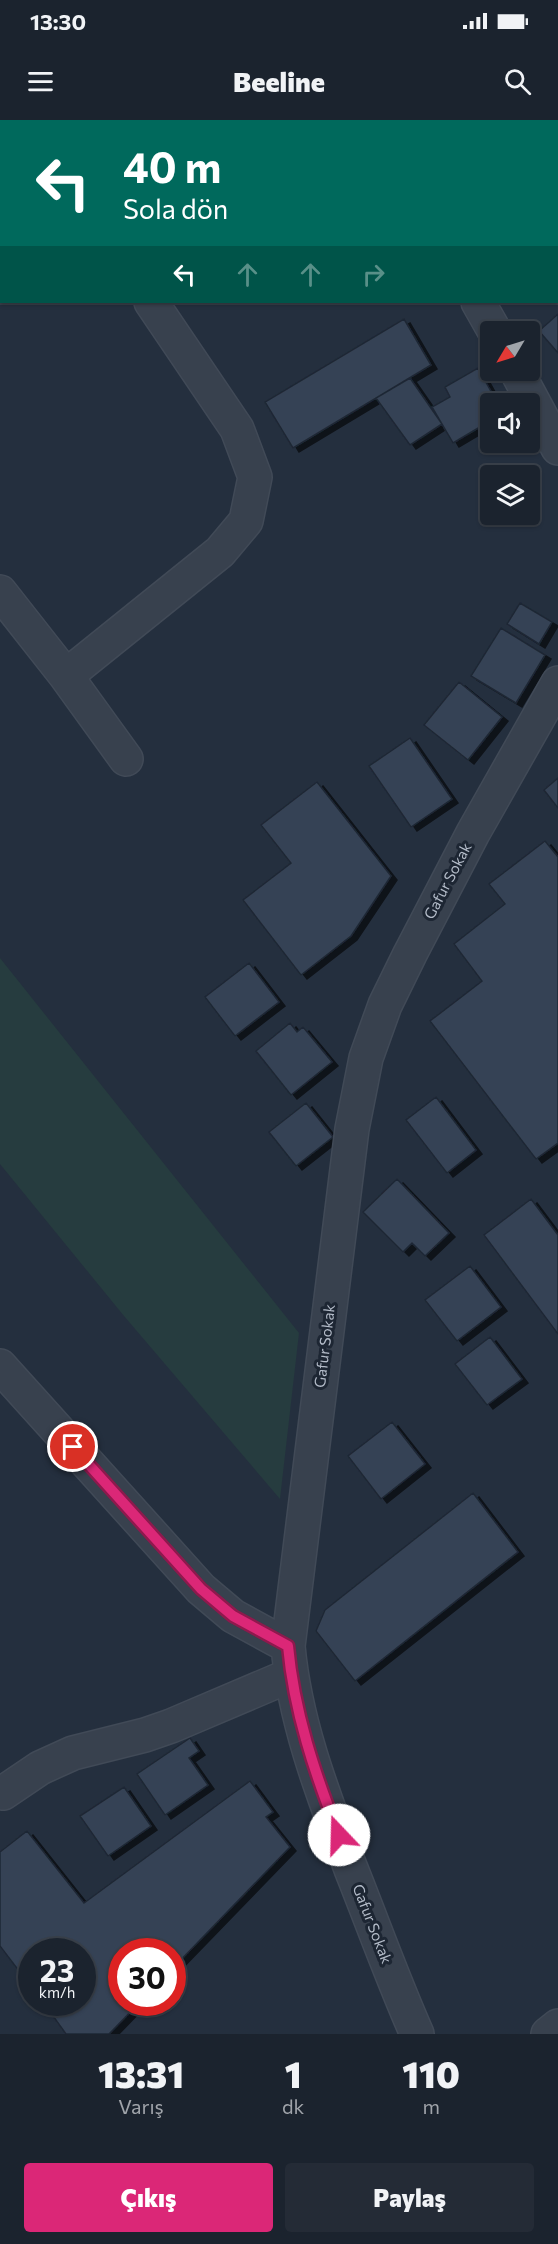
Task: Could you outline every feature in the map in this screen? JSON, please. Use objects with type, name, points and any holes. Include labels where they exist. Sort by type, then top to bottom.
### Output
[{"type":"street","points":[[66,676],[220,552],[246,521],[255,477],[237,429],[152,303]]},
{"type":"street","points":[[479,303],[489,321]]},
{"type":"street","points":[[522,381],[558,448]]},
{"type":"street","points":[[0,592],[66,676],[126,759]]},
{"type":"street","name":"Gafur Sokak","points":[[417,2034],[397,1988],[322,1792],[303,1728],[290,1661],[352,1129],[366,1058],[385,1005],[410,954],[558,683]]},
{"type":"street","points":[[0,1366],[201,1589],[290,1661],[171,1726],[73,1753],[40,1768],[3,1793]]},
{"type":"street","points":[[548,2034],[558,2026]]},
{"type":"green space","points":[[0,958],[299,1333],[280,1499],[124,1316],[0,1164]]},
{"type":"building","points":[[558,314],[558,353],[540,332]]},
{"type":"building","points":[[404,319],[431,365],[293,448],[265,402]]},
{"type":"building","points":[[478,368],[480,381],[485,381],[492,393],[480,393],[480,427],[453,443],[432,407],[450,397],[445,387]]},
{"type":"building","points":[[410,378],[442,424],[410,445],[376,398]]},
{"type":"building","points":[[520,603],[552,622],[539,644],[507,624]]},
{"type":"building","points":[[501,628],[545,655],[516,703],[471,676]]},
{"type":"building","points":[[459,682],[502,717],[468,760],[424,725]]},
{"type":"building","points":[[410,738],[452,799],[411,827],[369,766]]},
{"type":"building","points":[[558,778],[558,808],[544,790]]},
{"type":"building","points":[[317,782],[391,876],[351,936],[301,975],[243,900],[291,863],[261,825]]},
{"type":"building","points":[[545,841],[558,857],[558,1143],[536,1159],[430,1021],[482,981],[454,944],[505,904],[489,884]]},
{"type":"building","points":[[249,963],[279,1002],[235,1036],[205,997]]},
{"type":"building","points":[[290,1023],[297,1032],[303,1027],[332,1062],[291,1095],[256,1051]]},
{"type":"building","points":[[436,1097],[476,1150],[447,1173],[406,1120]]},
{"type":"building","points":[[306,1103],[333,1137],[296,1166],[269,1132]]},
{"type":"building","points":[[397,1179],[449,1233],[425,1256],[412,1243],[403,1252],[363,1212]]},
{"type":"building","points":[[531,1199],[558,1235],[558,1334],[484,1235]]},
{"type":"building","points":[[470,1266],[501,1307],[457,1341],[425,1300]]},
{"type":"building","points":[[490,1337],[522,1379],[487,1405],[455,1364]]},
{"type":"building","points":[[392,1422],[425,1464],[381,1499],[348,1456]]},
{"type":"building","points":[[473,1493],[518,1552],[355,1681],[316,1631],[325,1610]]},
{"type":"building","points":[[190,1738],[199,1751],[189,1758],[208,1785],[165,1815],[137,1774]]},
{"type":"building","points":[[250,1781],[273,1812],[266,1817],[290,1847],[186,1955],[186,1938],[108,1938],[108,2016],[126,2016],[109,2034],[66,2034],[53,2016],[96,2016],[96,1938],[18,1938],[18,1970],[0,1946],[0,1852],[27,1831],[84,1903]]},
{"type":"building","points":[[124,1787],[151,1826],[108,1856],[80,1816]]},
{"type":"route","points":[[73,1447],[201,1589],[233,1616],[288,1646],[292,1681],[303,1728],[322,1792],[339,1835]]}]
